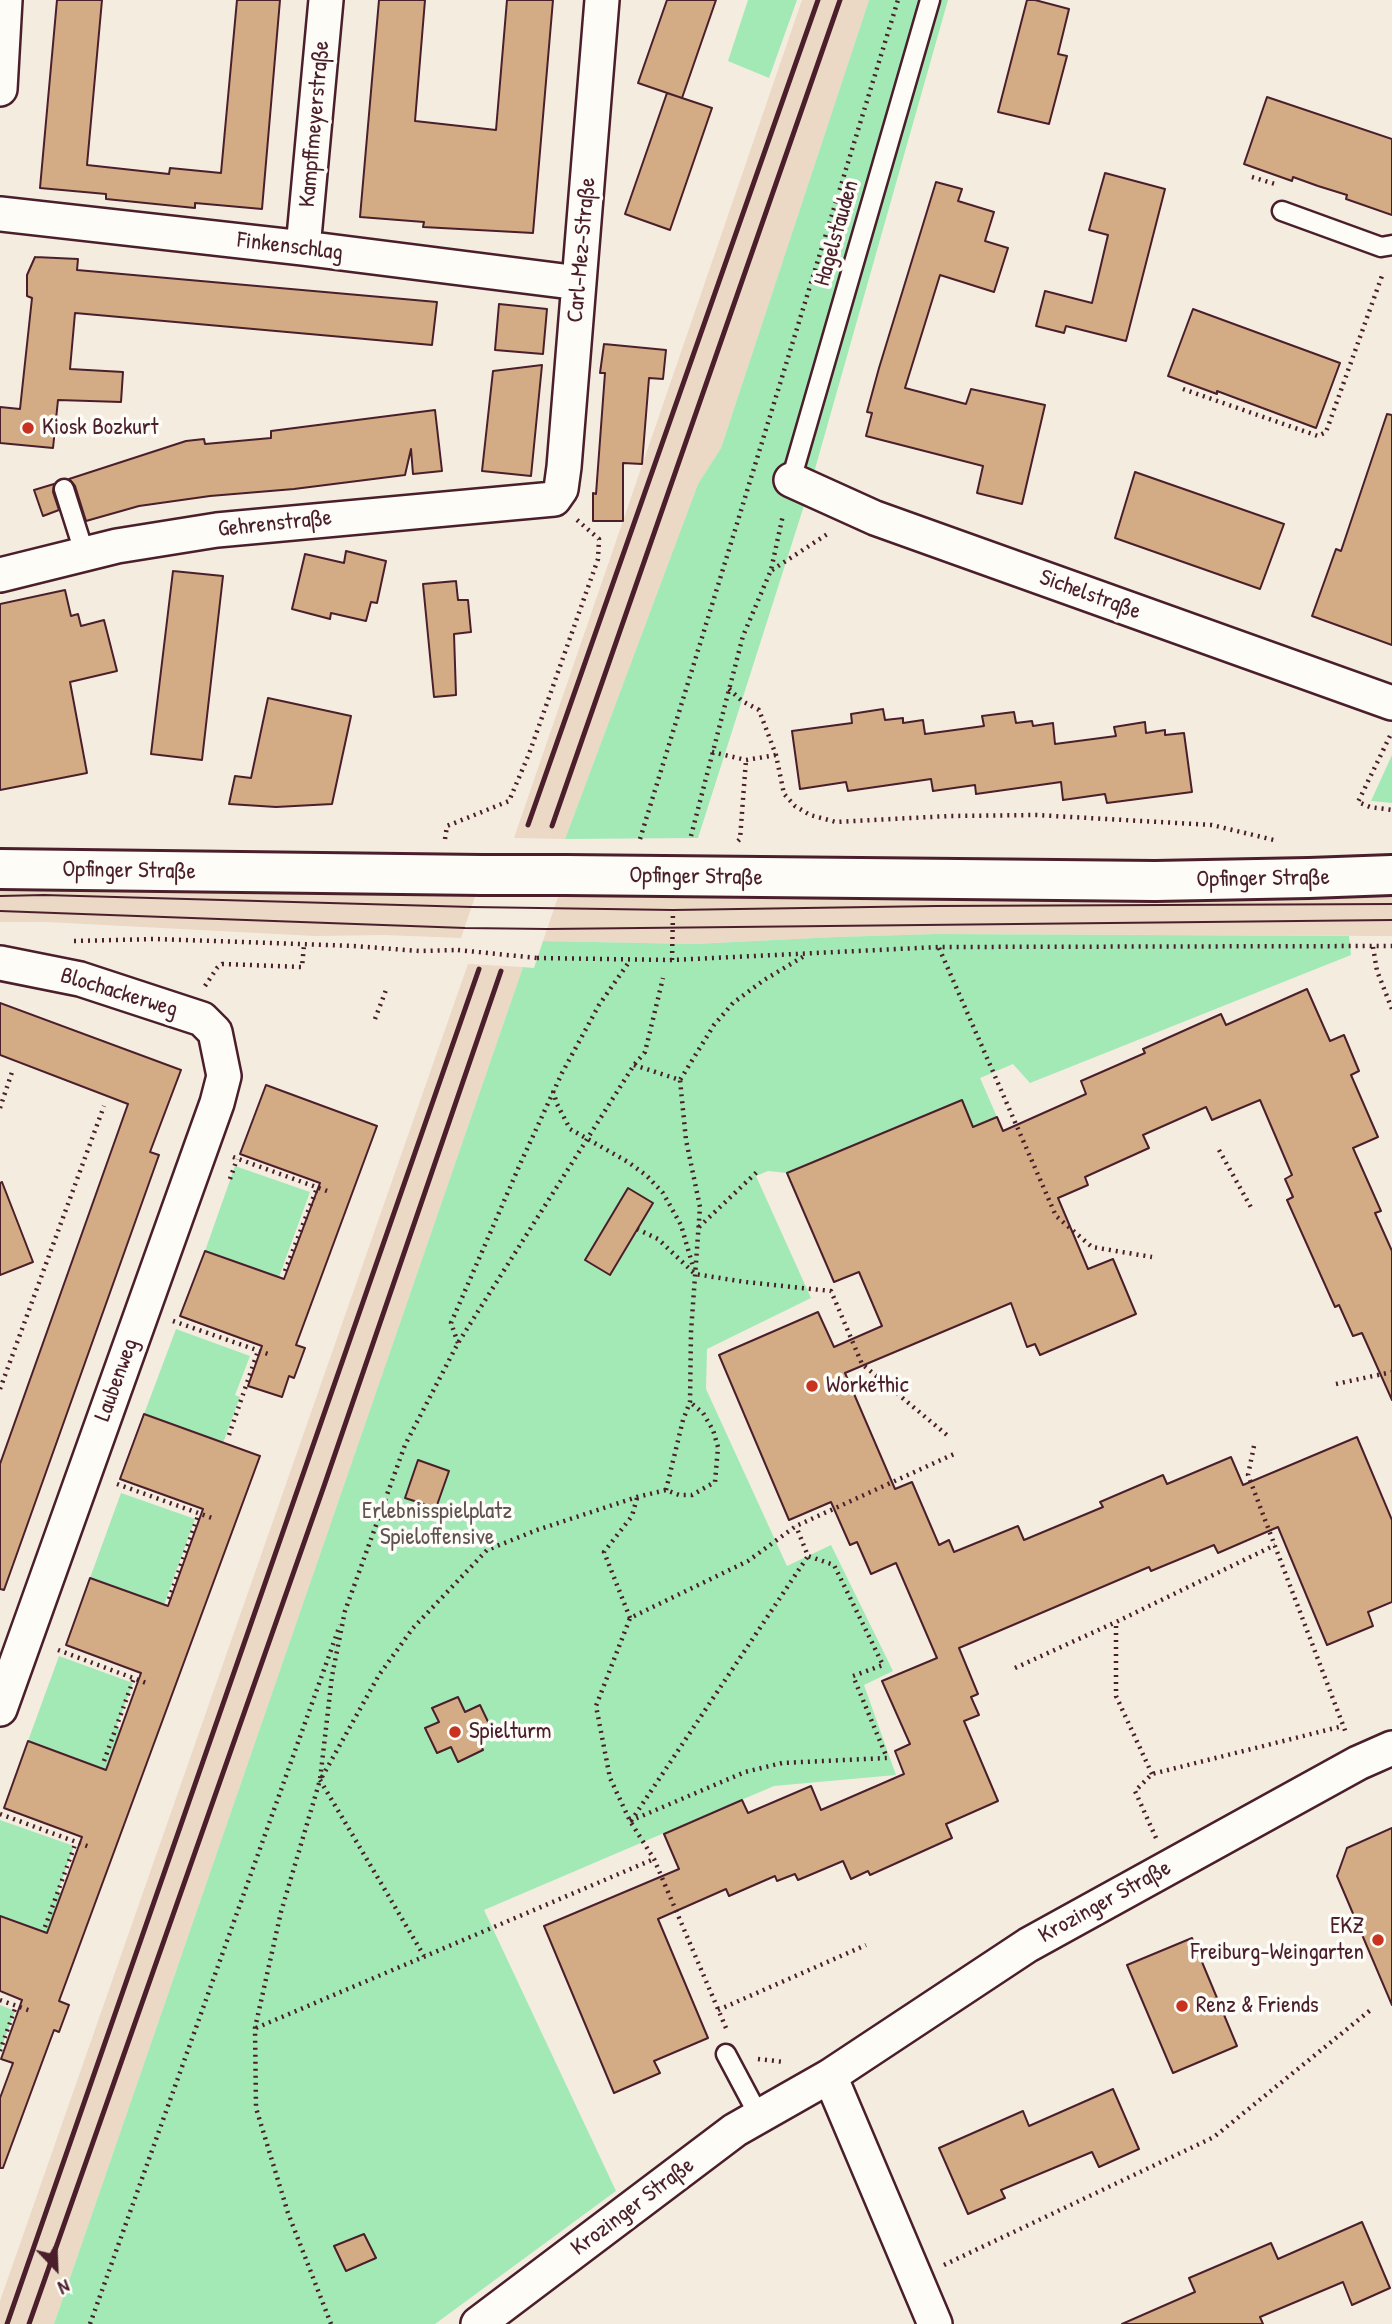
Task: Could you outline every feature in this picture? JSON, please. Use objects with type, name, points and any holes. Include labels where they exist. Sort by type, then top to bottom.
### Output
[{"type":"street","points":[[0,89],[5,0]]},
{"type":"street","name":"Kampffmeyerstraße","points":[[303,248],[326,0]]},
{"type":"street","name":"Carl-Mez-Straße","points":[[554,499],[561,489],[564,467],[602,0]]},
{"type":"street","name":"Finkenschlag","points":[[0,214],[579,283]]},
{"type":"street","name":"Sichelstraße","points":[[791,480],[861,513],[1392,703]]},
{"type":"street","name":"Gehrenstraße","points":[[0,575],[117,547],[217,530],[554,499]]},
{"type":"street","name":"Opfinger Straße","points":[[0,869],[1062,881],[1392,875]]},
{"type":"street","name":"Blochackerweg","points":[[0,963],[80,979],[202,1019],[215,1032],[219,1049]]},
{"type":"street","name":"Laubenweg","points":[[0,1709],[217,1103],[224,1076],[219,1049]]},
{"type":"street","name":"Krozinger Straße","points":[[478,2324],[735,2130],[830,2076],[1028,1945],[1358,1763],[1392,1748]]},
{"type":"street","points":[[830,2076],[935,2324]]},
{"type":"lane","name":"Hagelstauden","points":[[791,480],[930,0]]},
{"type":"lane","points":[[1282,211],[1381,247],[1390,253]]},
{"type":"lane","points":[[64,489],[85,555]]},
{"type":"lane","points":[[726,2054],[759,2116]]},
{"type":"path","points":[[629,876],[898,0]]},
{"type":"path","points":[[1182,389],[1318,436],[1326,432],[1390,253]]},
{"type":"path","points":[[691,836],[744,636],[771,570],[791,480]]},
{"type":"path","points":[[447,826],[509,801],[529,754],[598,559],[598,539],[554,499]]},
{"type":"path","points":[[771,570],[861,513]]},
{"type":"path","points":[[729,689],[741,701],[760,710],[776,755],[783,794],[795,806],[810,815],[836,822],[1036,815],[1212,825],[1272,839],[1294,853],[1309,878]]},
{"type":"path","points":[[1392,733],[1358,802],[1370,807],[1392,810]]},
{"type":"path","points":[[712,752],[746,760],[776,755]]},
{"type":"path","points":[[740,839],[746,760]]},
{"type":"path","points":[[65,941],[156,939],[354,946],[629,961],[939,947],[1392,946]]},
{"type":"path","points":[[208,981],[222,964],[302,967],[304,945]]},
{"type":"path","points":[[939,947],[1056,1216],[1092,1247],[1152,1257]]},
{"type":"path","points":[[1373,947],[1377,971],[1392,1009]]},
{"type":"path","points":[[666,1490],[690,1402],[700,1207],[686,1140],[680,1080],[714,1025],[733,1003],[807,954]]},
{"type":"path","points":[[458,1343],[451,1322],[553,1091],[599,1005],[629,961]]},
{"type":"path","points":[[90,2324],[405,1445],[458,1343],[634,1065],[645,1052],[663,978]]},
{"type":"path","points":[[375,1018],[386,990]]},
{"type":"path","points":[[634,1065],[680,1080]]},
{"type":"path","points":[[0,1108],[12,1072]]},
{"type":"path","points":[[553,1091],[570,1129],[628,1162],[647,1176],[663,1193],[681,1225],[695,1274]]},
{"type":"path","points":[[0,1388],[104,1106]]},
{"type":"path","points":[[1219,1150],[1253,1211]]},
{"type":"path","points":[[234,1158],[331,1192]]},
{"type":"path","points":[[699,1228],[760,1170]]},
{"type":"path","points":[[285,1271],[317,1188]]},
{"type":"path","points":[[637,1230],[658,1239],[695,1274],[831,1291],[862,1364],[948,1436]]},
{"type":"path","points":[[180,1323],[271,1355]]},
{"type":"path","points":[[229,1435],[258,1351]]},
{"type":"path","points":[[1336,1384],[1392,1372]]},
{"type":"path","points":[[320,1780],[379,1675],[413,1628],[487,1550],[537,1530],[637,1497],[666,1490],[679,1495],[692,1495],[715,1482],[718,1447],[713,1430],[704,1413],[690,1402]]},
{"type":"path","points":[[1254,1446],[1248,1475],[1358,1763]]},
{"type":"path","points":[[630,1618],[748,1561],[796,1526],[954,1454]]},
{"type":"path","points":[[114,1482],[212,1518]]},
{"type":"path","points":[[637,1497],[632,1516],[604,1552],[630,1618],[596,1706],[610,1778],[630,1821],[653,1859],[728,2033]]},
{"type":"path","points":[[169,1599],[200,1513]]},
{"type":"path","points":[[630,1821],[745,1772],[782,1763],[887,1758],[853,1676],[883,1665],[834,1565],[808,1556],[796,1526]]},
{"type":"path","points":[[1015,1668],[1275,1545]]},
{"type":"path","points":[[630,1821],[808,1556]]},
{"type":"path","points":[[331,2324],[288,2213],[256,2108],[255,2028],[281,1912],[320,1780],[332,1676],[345,1611]]},
{"type":"path","points":[[1116,1622],[1116,1696],[1152,1774]]},
{"type":"path","points":[[60,1651],[149,1684]]},
{"type":"path","points":[[104,1761],[134,1678]]},
{"type":"path","points":[[1156,1839],[1135,1791],[1152,1774],[1343,1726]]},
{"type":"path","points":[[320,1780],[424,1956]]},
{"type":"path","points":[[0,1815],[90,1847]]},
{"type":"path","points":[[44,1927],[76,1842]]},
{"type":"path","points":[[255,2028],[653,1859]]},
{"type":"path","points":[[718,2010],[866,1945]]},
{"type":"path","points":[[0,2000],[31,2011]]},
{"type":"path","points":[[0,2051],[16,2006]]},
{"type":"path","points":[[916,2279],[1214,2137],[1373,2008]]},
{"type":"path","points":[[752,2058],[793,2063]]},
{"type":"shaded area","points":[[802,0],[869,0],[721,448],[698,484],[565,839],[514,838]]},
{"type":"shaded area","points":[[0,888],[477,891],[461,938],[315,936],[0,922]]},
{"type":"shaded area","points":[[559,894],[1392,895],[1392,936],[936,934],[694,944],[543,941]]},
{"type":"shaded area","points":[[468,964],[523,967],[54,2324],[0,2324],[0,2301]]},
{"type":"green space","points":[[748,0],[797,0],[769,78],[728,61]]},
{"type":"green space","points":[[869,0],[948,0],[809,490],[698,838],[565,839],[698,484],[721,448]]},
{"type":"green space","points":[[1392,755],[1392,803],[1371,801]]},
{"type":"green space","name":"Erlebnisspielplatz Spieloffensive","points":[[936,934],[1349,936],[1351,955],[1030,1083],[1013,1064],[980,1078],[997,1117],[973,1127],[787,1173],[768,1171],[756,1176],[811,1298],[707,1349],[706,1389],[787,1566],[831,1545],[893,1671],[864,1685],[896,1775],[774,1786],[484,1910],[616,2191],[435,2324],[54,2324],[523,967],[534,968],[543,941],[694,944]]},
{"type":"green space","points":[[235,1166],[310,1192],[279,1277],[205,1251]]},
{"type":"green space","points":[[176,1329],[250,1356],[235,1395],[240,1397],[223,1443],[144,1414]]},
{"type":"green space","points":[[121,1493],[195,1519],[164,1605],[90,1578]]},
{"type":"green space","points":[[59,1656],[133,1683],[116,1728],[122,1730],[108,1770],[28,1741]]},
{"type":"green space","points":[[0,1820],[74,1846],[58,1891],[63,1894],[48,1934],[0,1916]]},
{"type":"green space","points":[[0,2005],[15,2011],[0,2051]]},
{"type":"building","points":[[57,0],[102,0],[87,165],[169,174],[170,168],[221,173],[237,0],[280,0],[262,209],[195,203],[195,208],[106,199],[106,194],[40,188]]},
{"type":"building","points":[[379,0],[425,0],[415,121],[496,130],[507,0],[553,0],[533,233],[423,227],[424,222],[360,217]]},
{"type":"building","points":[[667,0],[716,0],[682,98],[638,83]]},
{"type":"building","points":[[1027,0],[1069,9],[1058,54],[1067,56],[1049,124],[998,112]]},
{"type":"building","points":[[667,93],[712,108],[670,230],[625,214]]},
{"type":"building","points":[[1267,97],[1392,139],[1392,215],[1346,199],[1347,195],[1293,177],[1292,181],[1244,164]]},
{"type":"building","points":[[1105,173],[1165,189],[1126,341],[1066,326],[1064,333],[1036,326],[1045,291],[1092,303],[1108,235],[1089,230]]},
{"type":"building","points":[[936,182],[962,189],[958,201],[994,212],[985,241],[1008,248],[994,292],[940,275],[905,388],[966,404],[971,389],[1045,405],[1022,504],[977,493],[983,466],[866,436],[872,413],[867,412],[879,368]]},
{"type":"building","points":[[35,257],[78,259],[77,270],[437,302],[432,345],[75,313],[70,369],[123,372],[121,402],[58,400],[53,448],[0,443],[0,407],[20,409],[32,298],[27,296],[27,275]]},
{"type":"building","points":[[499,304],[547,309],[543,354],[495,350]]},
{"type":"building","points":[[1193,309],[1340,363],[1316,428],[1168,376]]},
{"type":"building","points":[[604,344],[666,350],[663,379],[649,378],[642,464],[623,463],[623,521],[593,521],[593,493],[596,494],[605,373],[600,373]]},
{"type":"building","points":[[542,365],[531,476],[482,471],[493,371]]},
{"type":"building","points":[[435,410],[442,471],[413,474],[411,449],[405,475],[139,506],[86,521],[75,486],[69,479],[186,441],[204,439],[205,444],[271,438],[271,431]]},
{"type":"building","points":[[1387,414],[1392,415],[1392,645],[1312,616],[1336,549],[1341,551]]},
{"type":"building","points":[[1135,472],[1284,524],[1260,589],[1115,538]]},
{"type":"building","points":[[54,484],[53,492],[59,510],[43,516],[34,490]]},
{"type":"building","points":[[346,551],[386,561],[377,603],[371,602],[366,621],[331,613],[330,619],[292,609],[305,554],[344,563]]},
{"type":"building","points":[[173,571],[223,576],[202,760],[151,754]]},
{"type":"building","points":[[456,581],[458,600],[468,600],[471,632],[454,634],[456,695],[434,697],[423,584]]},
{"type":"building","points":[[65,590],[71,616],[78,614],[81,626],[104,620],[117,671],[70,682],[87,773],[0,790],[0,604]]},
{"type":"building","points":[[268,698],[351,716],[332,804],[276,807],[229,804],[235,776],[251,778]]},
{"type":"building","points":[[883,709],[885,720],[903,718],[903,723],[923,720],[925,734],[984,726],[982,716],[1014,712],[1016,723],[1032,721],[1033,726],[1053,723],[1055,744],[1116,736],[1114,727],[1145,722],[1146,733],[1165,730],[1165,735],[1184,733],[1192,792],[1107,803],[1105,794],[1063,800],[1061,782],[976,794],[975,785],[933,791],[931,779],[848,791],[846,782],[800,789],[792,731],[852,723],[851,714]]},
{"type":"building","points":[[1307,989],[1330,1041],[1344,1035],[1359,1071],[1351,1075],[1378,1137],[1353,1148],[1381,1211],[1375,1213],[1392,1251],[1392,1400],[1362,1333],[1353,1336],[1339,1305],[1335,1307],[1287,1200],[1293,1197],[1285,1179],[1292,1175],[1260,1100],[1212,1120],[1206,1107],[1143,1135],[1149,1148],[1085,1177],[1088,1185],[1058,1198],[1088,1269],[1113,1259],[1136,1314],[1040,1355],[1035,1344],[1027,1347],[1011,1303],[845,1373],[895,1489],[912,1482],[939,1545],[949,1540],[954,1552],[1018,1526],[1024,1540],[1103,1507],[1100,1502],[1163,1475],[1167,1484],[1231,1457],[1243,1485],[1357,1437],[1392,1520],[1392,1602],[1368,1612],[1373,1626],[1327,1645],[1278,1527],[1218,1553],[1214,1545],[1151,1571],[1149,1567],[959,1648],[978,1694],[971,1697],[979,1715],[964,1721],[998,1801],[946,1824],[952,1838],[870,1875],[868,1871],[851,1879],[843,1861],[798,1880],[795,1874],[777,1881],[775,1876],[729,1896],[726,1889],[658,1919],[708,2038],[654,2061],[660,2073],[614,2093],[544,1926],[679,1869],[664,1834],[742,1800],[748,1813],[811,1786],[821,1810],[904,1774],[895,1751],[910,1744],[882,1681],[937,1658],[896,1563],[871,1574],[857,1542],[850,1545],[831,1502],[789,1520],[719,1355],[818,1312],[834,1347],[882,1326],[859,1272],[834,1282],[787,1173],[962,1100],[973,1127],[997,1117],[1003,1131],[1086,1094],[1081,1081],[1145,1053],[1143,1049],[1221,1014],[1226,1025]]},
{"type":"building","points":[[0,1003],[181,1070],[150,1152],[159,1155],[4,1590],[0,1589],[0,1464],[128,1104],[0,1055]]},
{"type":"building","points":[[266,1085],[377,1126],[296,1345],[305,1348],[294,1378],[289,1376],[282,1397],[248,1386],[262,1346],[180,1316],[205,1251],[284,1279],[320,1183],[240,1154]]},
{"type":"building","points":[[2,1182],[33,1262],[0,1275],[0,1183]]},
{"type":"building","points":[[628,1188],[653,1203],[610,1275],[585,1260]]},
{"type":"building","points":[[144,1414],[260,1456],[59,2001],[69,2005],[59,2032],[54,2030],[3,2168],[0,2168],[0,2098],[13,2063],[1,2059],[22,2000],[0,1991],[0,1916],[47,1933],[82,1837],[4,1808],[28,1741],[106,1770],[141,1673],[66,1645],[90,1578],[168,1606],[203,1509],[120,1479]]},
{"type":"building","points":[[418,1460],[449,1471],[436,1508],[405,1498]]},
{"type":"building","name":"Spielturm","points":[[458,1697],[465,1712],[480,1705],[491,1728],[476,1735],[483,1750],[458,1762],[451,1747],[437,1753],[425,1728],[439,1722],[432,1708]]},
{"type":"building","name":"EKZ Freiburg-Weingarten","points":[[1392,1828],[1392,2005],[1337,1876],[1347,1848]]},
{"type":"building","name":"Renz & Friends","points":[[1192,1938],[1237,2046],[1173,2073],[1127,1965]]},
{"type":"building","points":[[1113,2089],[1139,2149],[1099,2167],[1092,2152],[1001,2190],[1005,2198],[968,2214],[939,2148],[1023,2111],[1029,2126]]},
{"type":"building","points":[[1362,2222],[1390,2288],[1352,2305],[1343,2282],[1260,2317],[1263,2324],[1122,2324],[1195,2292],[1189,2278],[1271,2243],[1278,2259]]},
{"type":"building","points":[[364,2234],[376,2258],[346,2271],[334,2246]]},
{"type":"tram line","points":[[0,896],[673,910],[1392,904]]},
{"type":"tram line","points":[[0,911],[547,929],[1392,920]]},
{"type":"railway","points":[[528,825],[818,0]]},
{"type":"railway","points":[[552,826],[840,0]]},
{"type":"railway","points":[[7,2324],[479,969]]},
{"type":"railway","points":[[29,2324],[324,1486],[501,971]]},
{"type":"place","name":"Kiosk Bozkurt","points":[[28,428]]},
{"type":"place","name":"Workethic","points":[[812,1386]]},
{"type":"place","name":"Spielturm","points":[[455,1732]]},
{"type":"place","name":"EKZ Freiburg-Weingarten","points":[[1378,1940]]},
{"type":"place","name":"Renz & Friends","points":[[1182,2006]]}]
